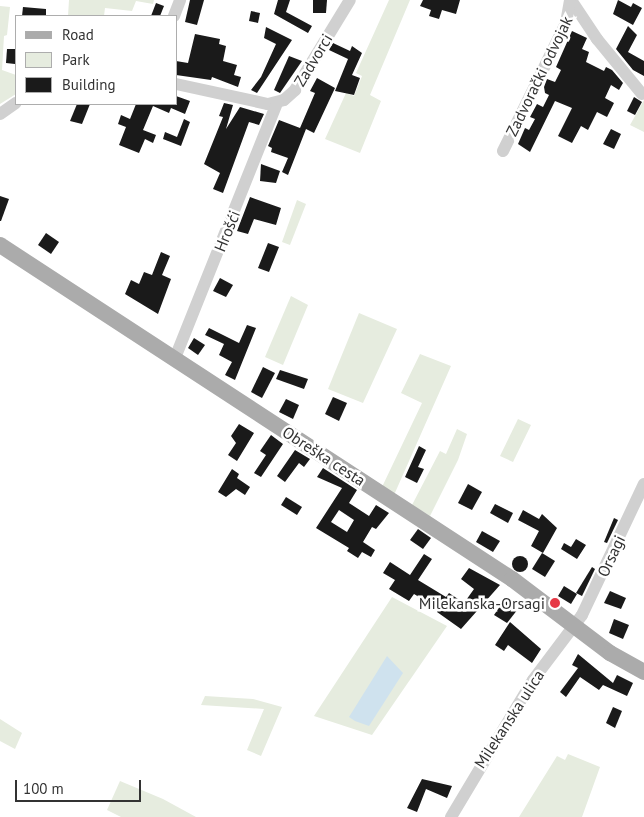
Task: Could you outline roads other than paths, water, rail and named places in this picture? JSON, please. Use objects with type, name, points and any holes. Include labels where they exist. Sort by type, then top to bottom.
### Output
[{"type":"main road","name":"Obreška cesta","points":[[0,245],[512,579],[610,653],[644,672]]},
{"type":"street","points":[[174,15],[180,0]]},
{"type":"street","name":"Zadvorci","points":[[277,103],[296,90],[350,0]]},
{"type":"street","points":[[571,0],[597,39],[642,94]]},
{"type":"street","name":"Zadvorački odvojak","points":[[503,151],[566,23],[571,0]]},
{"type":"street","points":[[178,84],[277,103]]},
{"type":"street","name":"Hrošći","points":[[175,358],[277,103]]},
{"type":"street","points":[[0,114],[15,104]]},
{"type":"street","name":"Orsagi","points":[[574,625],[607,566],[644,484]]},
{"type":"street","name":"Milekanska ulica","points":[[451,817],[532,680],[574,625]]},
{"type":"water","points":[[387,656],[403,673],[369,726],[355,721],[349,717]]},
{"type":"place","name":"Milekanska-Orsagi","points":[[555,603]]}]
